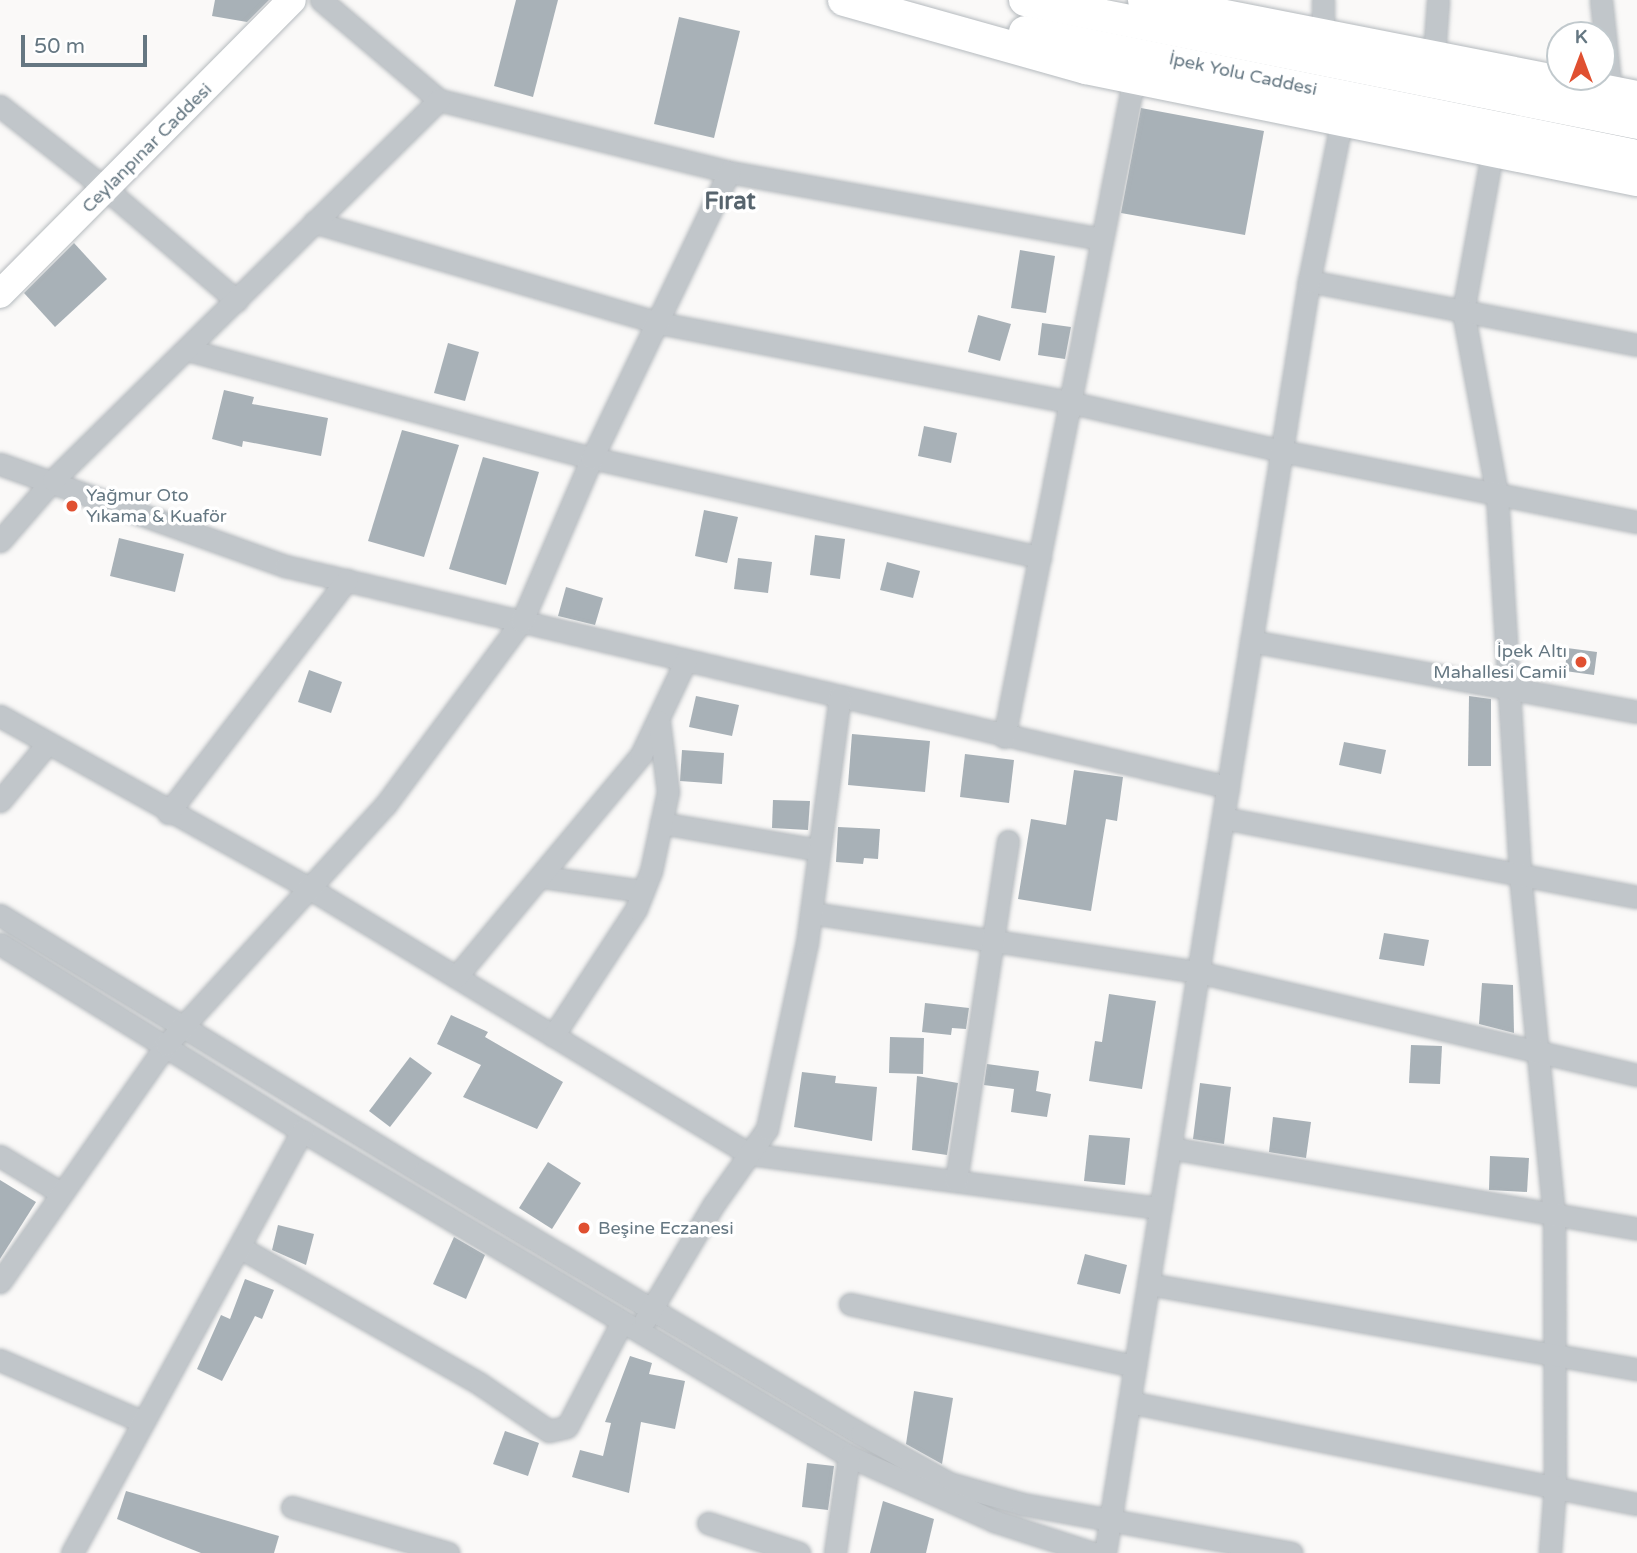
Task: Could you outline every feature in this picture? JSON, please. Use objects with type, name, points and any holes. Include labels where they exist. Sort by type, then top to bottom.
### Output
[{"type":"highway","points":[[846,0],[1134,78],[1637,180]]},
{"type":"highway","name":"İpek Yolu Caddesi","points":[[846,0],[1133,52],[1637,156]]},
{"type":"highway","name":"İpek Yolu Caddesi","points":[[1025,0],[1637,123]]},
{"type":"highway","points":[[1144,0],[1624,94]]},
{"type":"main road","name":"Ceylanpınar Caddesi","points":[[0,294],[292,0]]},
{"type":"street","points":[[321,0],[439,100],[729,172],[1100,239]]},
{"type":"street","points":[[1323,0],[1323,34]]},
{"type":"street","points":[[1434,55],[1438,0]]},
{"type":"street","points":[[1601,0],[1624,94]]},
{"type":"street","points":[[1004,737],[1073,402],[1100,239],[1134,78]]},
{"type":"street","points":[[0,541],[53,480],[439,100]]},
{"type":"street","points":[[0,106],[106,189],[237,301]]},
{"type":"street","points":[[1105,1553],[1309,281],[1339,134]]},
{"type":"street","points":[[1489,170],[1463,311],[1497,495],[1511,690],[1520,875],[1554,1214],[1555,1486],[1550,1553]]},
{"type":"street","points":[[0,1282],[166,1045],[386,804],[522,621],[592,458],[659,323],[729,172]]},
{"type":"street","points":[[314,222],[659,323],[1073,402],[1282,452],[1637,522]]},
{"type":"street","points":[[1309,281],[1637,345]]},
{"type":"street","points":[[188,350],[592,458],[1040,557]]},
{"type":"street","points":[[0,464],[53,480],[285,566],[1004,737],[1228,787]]},
{"type":"street","points":[[169,813],[347,580]]},
{"type":"street","points":[[1251,640],[1637,712]]},
{"type":"street","points":[[456,977],[543,877],[641,755],[659,722],[686,660]]},
{"type":"street","points":[[241,1248],[480,1384],[549,1430],[567,1427],[631,1326],[651,1310],[767,1129],[811,913],[840,696]]},
{"type":"street","points":[[0,716],[169,813],[309,888],[750,1154],[1160,1208]]},
{"type":"street","points":[[553,1036],[636,909],[643,891],[668,792],[659,722]]},
{"type":"street","points":[[0,801],[47,743]]},
{"type":"street","points":[[1223,818],[1637,897]]},
{"type":"street","points":[[661,823],[819,850]]},
{"type":"street","points":[[956,1181],[1008,841]]},
{"type":"street","points":[[543,877],[643,891]]},
{"type":"street","points":[[811,913],[1198,972],[1537,1054],[1637,1075]]},
{"type":"street","points":[[0,915],[181,1028],[651,1310],[949,1483],[1022,1504],[1292,1553]]},
{"type":"street","points":[[0,944],[302,1131],[849,1455],[994,1521],[1093,1553]]},
{"type":"street","points":[[72,1553],[141,1421],[241,1248],[302,1131]]},
{"type":"street","points":[[1170,1147],[1637,1229]]},
{"type":"street","points":[[0,1156],[61,1193]]},
{"type":"street","points":[[1148,1284],[1555,1357],[1637,1369]]},
{"type":"street","points":[[850,1304],[1135,1366]]},
{"type":"street","points":[[0,1360],[141,1421]]},
{"type":"street","points":[[1129,1402],[1637,1504]]},
{"type":"street","points":[[835,1553],[849,1455]]},
{"type":"street","points":[[292,1507],[448,1553]]},
{"type":"street","points":[[708,1523],[799,1553]]},
{"type":"building","points":[[215,0],[269,0],[247,22],[212,16]]},
{"type":"building","points":[[516,0],[558,0],[533,97],[494,86]]},
{"type":"building","points":[[679,17],[740,31],[714,138],[654,124]]},
{"type":"building","points":[[1141,108],[1264,131],[1245,235],[1121,213]]},
{"type":"building","points":[[74,243],[107,279],[55,327],[24,293]]},
{"type":"building","points":[[1020,250],[1055,256],[1046,313],[1011,308]]},
{"type":"building","points":[[978,315],[1011,324],[1000,361],[968,352]]},
{"type":"building","points":[[1042,323],[1071,327],[1065,359],[1038,355]]},
{"type":"building","points":[[448,343],[479,352],[465,401],[434,393]]},
{"type":"building","points":[[224,390],[254,397],[252,404],[328,418],[321,456],[243,441],[242,447],[212,439]]},
{"type":"building","points":[[924,426],[957,433],[951,463],[918,456]]},
{"type":"building","points":[[402,430],[459,445],[424,557],[368,541]]},
{"type":"building","points":[[483,457],[539,472],[506,585],[449,569]]},
{"type":"building","points":[[704,510],[738,517],[727,563],[695,556]]},
{"type":"building","points":[[815,535],[845,539],[840,579],[810,575]]},
{"type":"building","points":[[119,538],[184,554],[175,592],[110,576]]},
{"type":"building","points":[[738,558],[772,562],[768,593],[734,589]]},
{"type":"building","points":[[887,562],[920,571],[913,598],[880,590]]},
{"type":"building","points":[[566,587],[603,598],[595,625],[558,616]]},
{"type":"building","name":"İpek Altı Mahallesi Camii","points":[[1567,648],[1597,652],[1594,675],[1565,671]]},
{"type":"building","points":[[309,670],[342,682],[331,713],[298,702]]},
{"type":"building","points":[[696,696],[739,705],[732,736],[689,727]]},
{"type":"building","points":[[1469,696],[1491,699],[1491,766],[1468,766]]},
{"type":"building","points":[[852,734],[930,741],[925,792],[848,785]]},
{"type":"building","points":[[1344,742],[1386,750],[1381,774],[1339,765]]},
{"type":"building","points":[[682,750],[724,753],[722,784],[680,781]]},
{"type":"building","points":[[965,754],[1014,760],[1009,803],[960,797]]},
{"type":"building","points":[[1074,770],[1123,777],[1117,821],[1106,819],[1091,911],[1018,899],[1031,819],[1066,825]]},
{"type":"building","points":[[773,800],[810,801],[808,830],[772,828]]},
{"type":"building","points":[[838,827],[880,829],[878,859],[864,858],[863,864],[836,862]]},
{"type":"building","points":[[1384,933],[1429,940],[1424,966],[1379,959]]},
{"type":"building","points":[[1482,983],[1513,985],[1514,1033],[1479,1024]]},
{"type":"building","points":[[1109,994],[1156,1001],[1142,1089],[1089,1081],[1095,1041],[1102,1042]]},
{"type":"building","points":[[925,1003],[969,1008],[966,1029],[952,1028],[951,1035],[922,1032]]},
{"type":"building","points":[[451,1015],[488,1032],[485,1037],[563,1082],[537,1129],[463,1097],[481,1065],[437,1044]]},
{"type":"building","points":[[890,1037],[924,1038],[923,1074],[889,1073]]},
{"type":"building","points":[[1411,1045],[1442,1046],[1440,1084],[1409,1083]]},
{"type":"building","points":[[410,1057],[432,1073],[390,1127],[369,1111]]},
{"type":"building","points":[[987,1064],[1039,1071],[1036,1091],[1051,1094],[1047,1117],[1011,1112],[1014,1089],[984,1085]]},
{"type":"building","points":[[802,1072],[836,1076],[835,1083],[877,1087],[872,1141],[794,1127]]},
{"type":"building","points":[[917,1076],[958,1083],[947,1155],[912,1150]]},
{"type":"building","points":[[1200,1083],[1231,1087],[1224,1144],[1193,1139]]},
{"type":"building","points":[[1273,1117],[1311,1122],[1306,1158],[1269,1152]]},
{"type":"building","points":[[1089,1135],[1130,1138],[1125,1185],[1084,1181]]},
{"type":"building","points":[[1490,1156],[1529,1158],[1527,1192],[1489,1190]]},
{"type":"building","points":[[548,1162],[581,1183],[552,1229],[519,1208]]},
{"type":"building","points":[[0,1180],[36,1202],[0,1259]]},
{"type":"building","points":[[278,1225],[314,1234],[306,1265],[272,1250]]},
{"type":"building","points":[[454,1237],[485,1255],[466,1299],[433,1284]]},
{"type":"building","points":[[1085,1254],[1127,1265],[1120,1294],[1077,1284]]},
{"type":"building","points":[[245,1279],[274,1290],[262,1319],[255,1316],[222,1381],[197,1369],[221,1315],[230,1319]]},
{"type":"building","points":[[630,1356],[652,1363],[649,1374],[685,1381],[675,1429],[641,1422],[629,1493],[572,1477],[580,1450],[603,1456],[611,1423],[605,1422]]},
{"type":"building","points":[[914,1391],[953,1398],[942,1464],[906,1444]]},
{"type":"building","points":[[505,1431],[539,1443],[528,1476],[493,1464]]},
{"type":"building","points":[[807,1463],[834,1466],[828,1510],[802,1507]]},
{"type":"building","points":[[126,1491],[279,1536],[274,1553],[201,1553],[117,1519]]},
{"type":"building","points":[[883,1501],[934,1519],[926,1553],[870,1553]]},
{"type":"place","name":"Yağmur Oto Yıkama & Kuaför","points":[[72,506]]},
{"type":"place","name":"İpek Altı Mahallesi Camii","points":[[1581,662]]},
{"type":"place","name":"Beşine Eczanesi","points":[[584,1228]]},
{"type":"district","name":"Fırat","points":[[730,202]]}]
